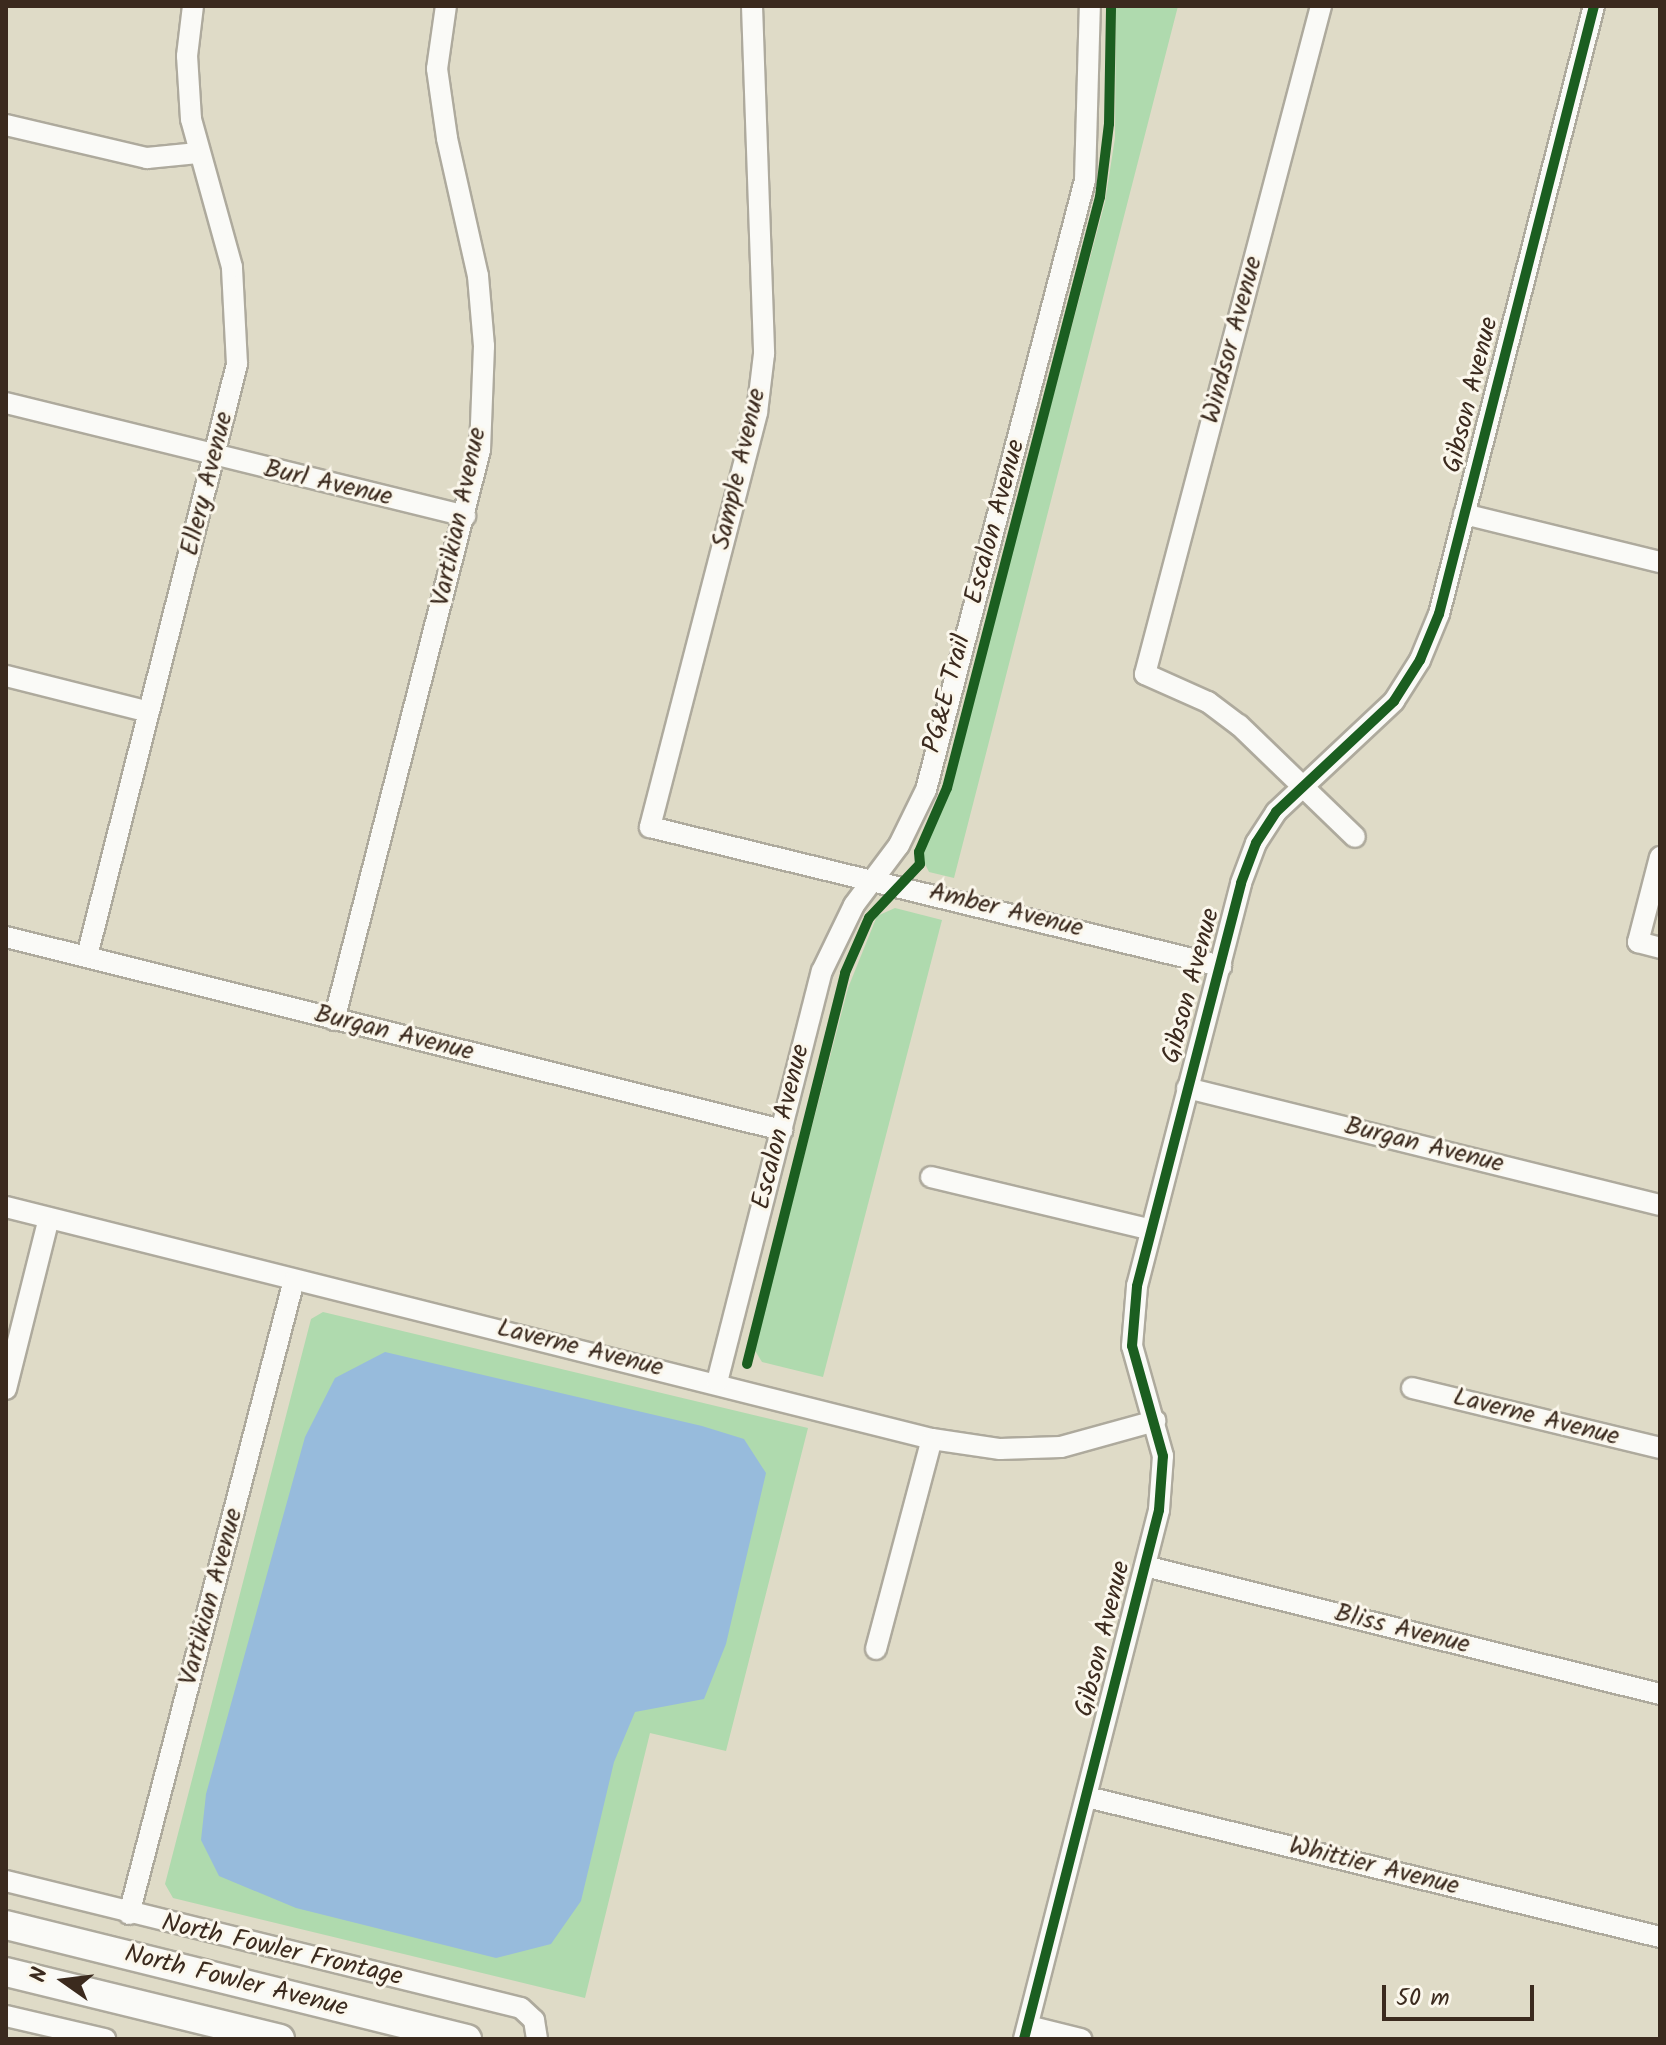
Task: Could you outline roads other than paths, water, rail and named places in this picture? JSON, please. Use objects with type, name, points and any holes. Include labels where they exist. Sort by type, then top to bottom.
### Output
[{"type":"main road","name":"North Fowler Avenue","points":[[6,1925],[467,2039]]},
{"type":"main road","name":"North Fowler Avenue","points":[[6,1972],[280,2039]]},
{"type":"street","name":"Ellery Avenue","points":[[87,956],[215,457],[237,350],[232,267],[198,153],[187,56],[193,6]]},
{"type":"street","name":"Vartikian Avenue","points":[[334,1020],[480,450],[484,346],[478,276],[437,69],[446,6]]},
{"type":"street","name":"Sample Avenue","points":[[650,827],[757,413],[764,354],[752,6]]},
{"type":"street","name":"Escalon Avenue","points":[[717,1382],[822,971],[836,935],[899,845],[926,790],[1085,180],[1090,6]]},
{"type":"street","name":"Windsor Avenue","points":[[1301,785],[1208,702],[1145,674],[1321,6]]},
{"type":"street","name":"Gibson Avenue","points":[[1026,2032],[1164,1483],[1155,1421],[1132,1346],[1137,1286],[1221,966],[1256,843],[1301,785],[1394,701],[1420,660],[1439,614],[1594,6]]},
{"type":"street","points":[[6,125],[147,158],[198,153]]},
{"type":"street","name":"Burl Avenue","points":[[6,403],[215,457],[465,516]]},
{"type":"street","points":[[1464,514],[1660,562]]},
{"type":"street","points":[[6,676],[149,712]]},
{"type":"street","points":[[1301,785],[1355,837]]},
{"type":"street","name":"Amber Avenue","points":[[650,827],[875,878],[1221,966]]},
{"type":"street","points":[[1660,857],[1638,942],[1660,948]]},
{"type":"street","name":"Burgan Avenue","points":[[6,937],[782,1130]]},
{"type":"street","name":"Burgan Avenue","points":[[1187,1088],[1660,1205]]},
{"type":"street","points":[[931,1177],[1151,1230]]},
{"type":"street","name":"Laverne Avenue","points":[[6,1207],[717,1382],[932,1439],[1000,1449],[1061,1447],[1155,1421]]},
{"type":"street","points":[[6,1389],[49,1218]]},
{"type":"street","name":"Vartikian Avenue","points":[[129,1914],[294,1280]]},
{"type":"street","name":"Laverne Avenue","points":[[1412,1388],[1660,1448]]},
{"type":"street","points":[[876,1649],[932,1439]]},
{"type":"street","name":"Bliss Avenue","points":[[1145,1566],[1660,1694]]},
{"type":"street","name":"Whittier Avenue","points":[[1087,1797],[1660,1937]]},
{"type":"street","name":"North Fowler Frontage","points":[[6,1881],[129,1914],[521,2008],[534,2020],[537,2039]]},
{"type":"street","points":[[6,2016],[105,2039]]},
{"type":"street","points":[[1026,2032],[1081,2039]]},
{"type":"water","points":[[385,1352],[702,1426],[744,1439],[766,1473],[726,1644],[704,1699],[635,1712],[614,1762],[581,1901],[551,1944],[496,1958],[296,1908],[219,1876],[201,1840],[206,1794],[305,1437],[335,1378]]}]
